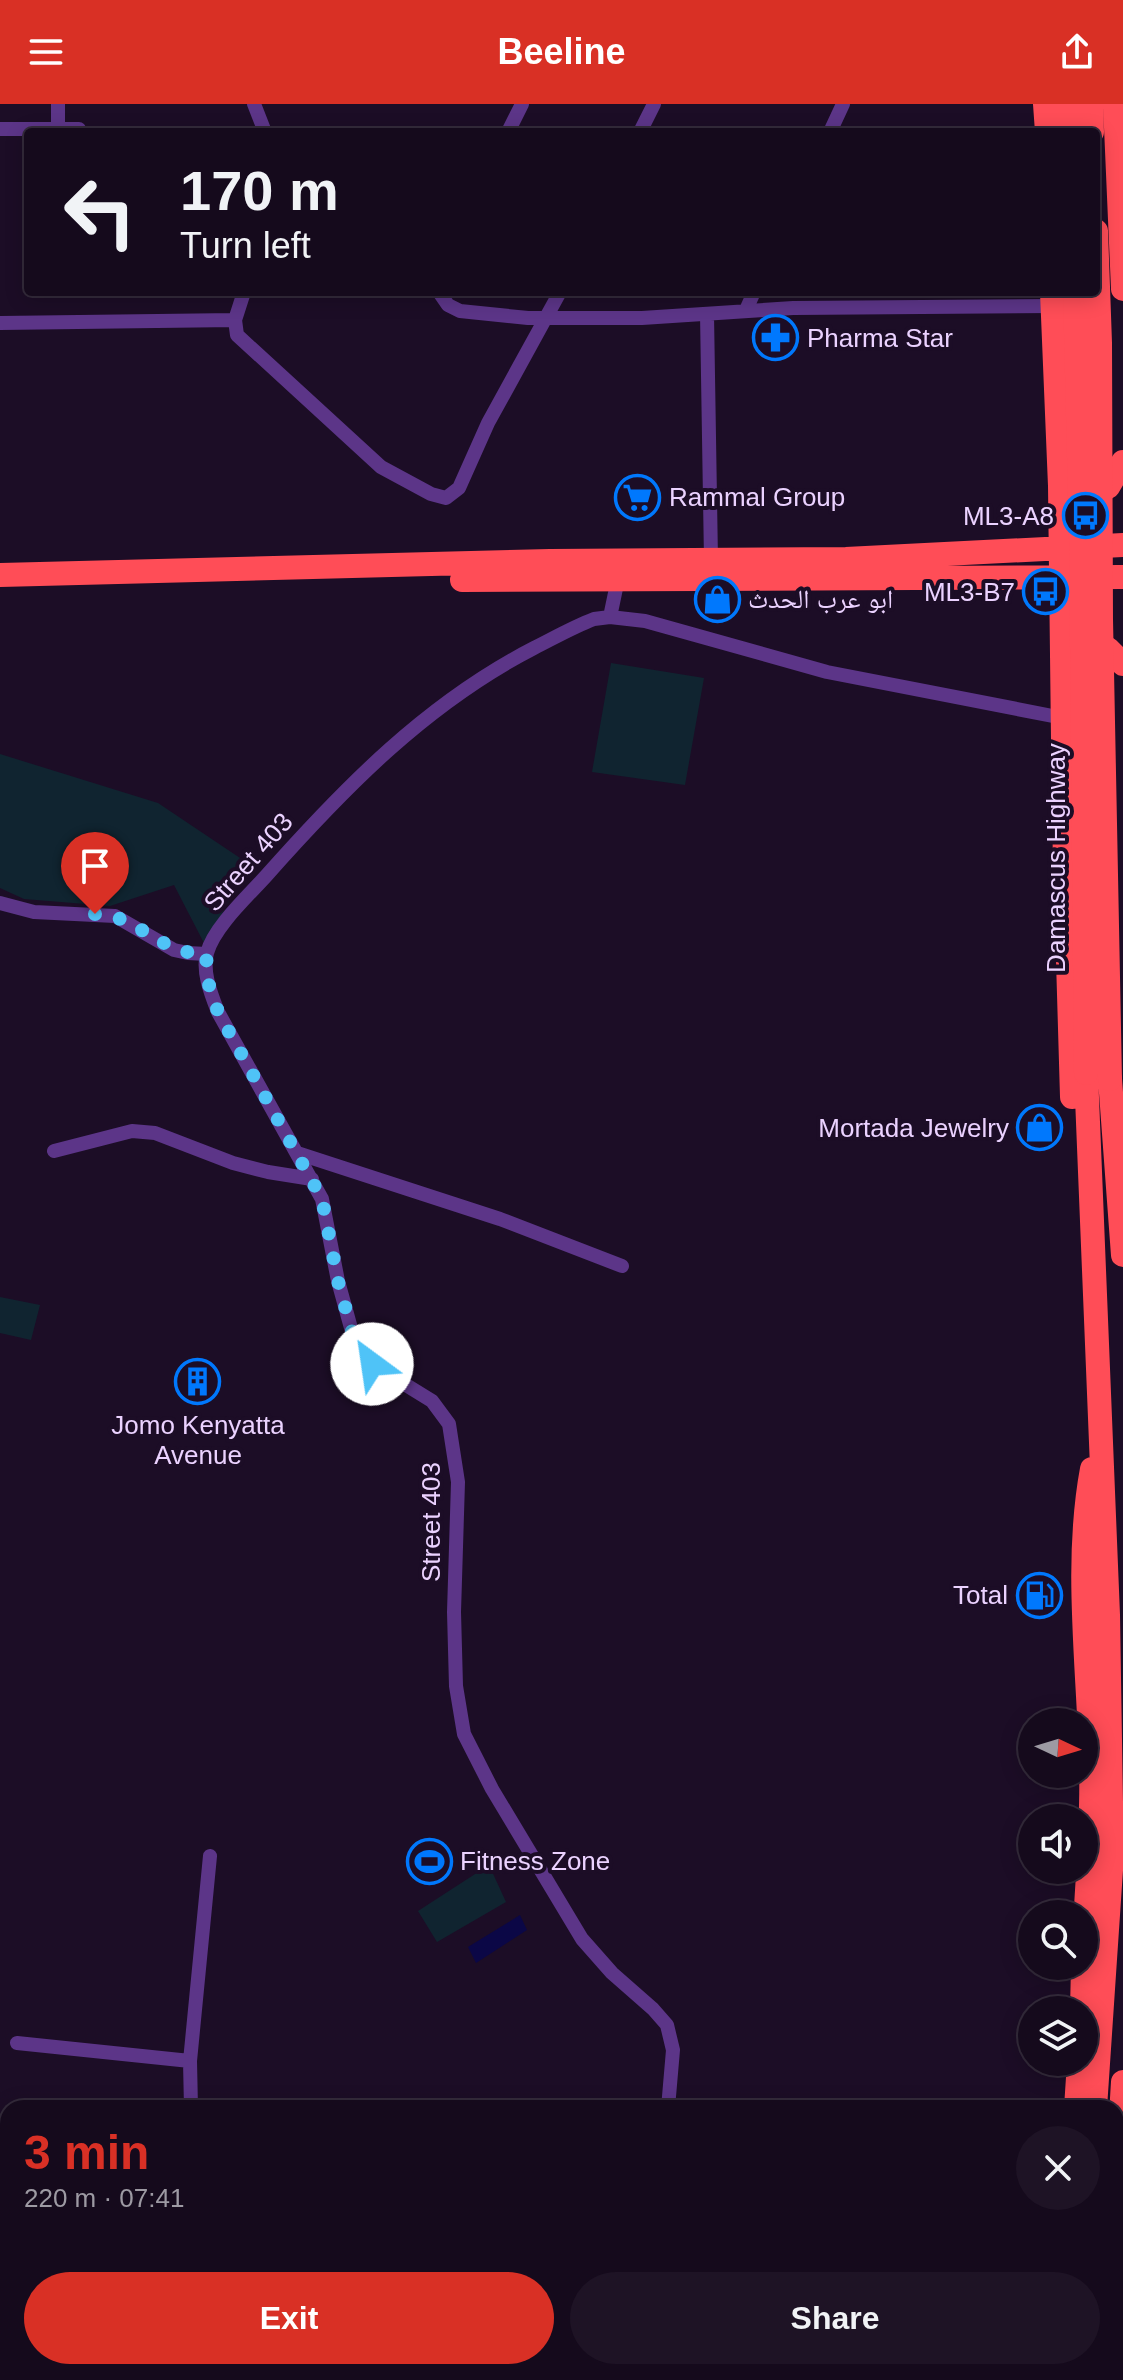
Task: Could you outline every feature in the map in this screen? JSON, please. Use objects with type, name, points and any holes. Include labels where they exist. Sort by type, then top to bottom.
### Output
[{"type":"highway","points":[[1045,104],[1047,128]]},
{"type":"highway","points":[[1068,104],[1069,128]]},
{"type":"highway","points":[[1091,104],[1092,128]]},
{"type":"highway","points":[[1115,104],[1123,289]]},
{"type":"highway","name":"Damascus Highway","points":[[1075,296],[1081,540],[1086,1073],[1100,1423]]},
{"type":"highway","name":"Damascus Highway","points":[[1098,296],[1110,1079],[1123,1255]]},
{"type":"highway","points":[[1053,299],[1060,486],[1073,1152],[1080,1202],[1094,1248]]},
{"type":"highway","points":[[1059,456],[1072,482],[1087,492],[1108,487],[1123,462]]},
{"type":"highway","points":[[993,550],[1041,529],[1053,513],[1060,486]]},
{"type":"highway","points":[[0,591],[620,569],[711,560],[846,559],[1123,545]]},
{"type":"highway","points":[[0,575],[620,569],[993,579],[1123,577]]},
{"type":"highway","points":[[993,579],[1034,590],[1048,600],[1063,621]]},
{"type":"highway","points":[[1063,679],[1080,655],[1094,648],[1108,649],[1123,664]]},
{"type":"highway","points":[[1096,2100],[1111,1870],[1108,1615],[1100,1423]]},
{"type":"highway","points":[[1086,1900],[1091,1770],[1084,1541],[1086,1501],[1100,1423]]},
{"type":"highway","points":[[1077,2100],[1078,2076]]},
{"type":"street","points":[[58,104],[58,128]]},
{"type":"street","points":[[254,104],[263,128]]},
{"type":"street","points":[[510,128],[522,104]]},
{"type":"street","points":[[642,128],[654,104]]},
{"type":"street","points":[[832,128],[843,104]]},
{"type":"street","points":[[0,129],[24,129]]},
{"type":"street","points":[[243,296],[235,320],[237,335],[371,459],[402,480],[446,498],[459,488],[488,423],[558,296]]},
{"type":"street","points":[[442,296],[448,305],[460,311],[482,315],[617,319],[746,310],[1053,299]]},
{"type":"street","points":[[746,310],[752,296]]},
{"type":"street","points":[[707,314],[711,560]]},
{"type":"street","points":[[0,323],[235,320]]},
{"type":"street","points":[[620,569],[610,617],[645,621],[827,672],[1063,718]]},
{"type":"street","name":"Street 403","points":[[610,617],[579,625],[503,664],[423,719],[353,782],[283,856],[223,926],[206,954],[208,982],[218,1012],[322,1199],[338,1281],[354,1339],[372,1364],[432,1401],[449,1424],[458,1482],[454,1612],[456,1686],[464,1734],[492,1789],[582,1939],[612,1973],[667,2025],[673,2050],[669,2100]]},
{"type":"street","points":[[0,903],[34,912],[115,916],[174,950],[206,954]]},
{"type":"street","points":[[54,1151],[132,1131],[155,1133],[233,1163],[312,1179]]},
{"type":"street","points":[[297,1153],[500,1219],[622,1266]]},
{"type":"street","points":[[191,2100],[190,2061],[210,1856]]},
{"type":"street","points":[[17,2043],[190,2061]]},
{"type":"shaded area","points":[[611,663],[704,678],[685,785],[592,772]]},
{"type":"shaded area","points":[[0,754],[158,803],[249,864],[205,945],[174,885],[110,906],[24,899],[0,888]]},
{"type":"shaded area","points":[[0,1297],[40,1305],[31,1340],[0,1333]]},
{"type":"shaded area","points":[[489,1865],[506,1902],[437,1942],[418,1911]]},
{"type":"shaded area","points":[[520,1915],[527,1930],[476,1963],[468,1947]]},
{"type":"place","name":"Pharma Star","points":[[776,338]]},
{"type":"place","name":"Rammal Group","points":[[638,497]]},
{"type":"place","name":"ML3-A8","points":[[1085,516]]},
{"type":"place","name":"ML3-B7","points":[[1046,592]]},
{"type":"place","name":"ابو عرب الحدث","points":[[717,599]]},
{"type":"place","name":"Mortada Jewelry","points":[[1040,1128]]},
{"type":"place","name":"Jomo Kenyatta Avenue","points":[[198,1382]]},
{"type":"place","name":"Total","points":[[1039,1595]]},
{"type":"place","name":"Fitness Zone","points":[[429,1861]]},
{"type":"route","points":[[95,914],[120,918],[174,950],[206,954],[208,982],[218,1012],[322,1199],[338,1281],[354,1339],[372,1364]]}]
